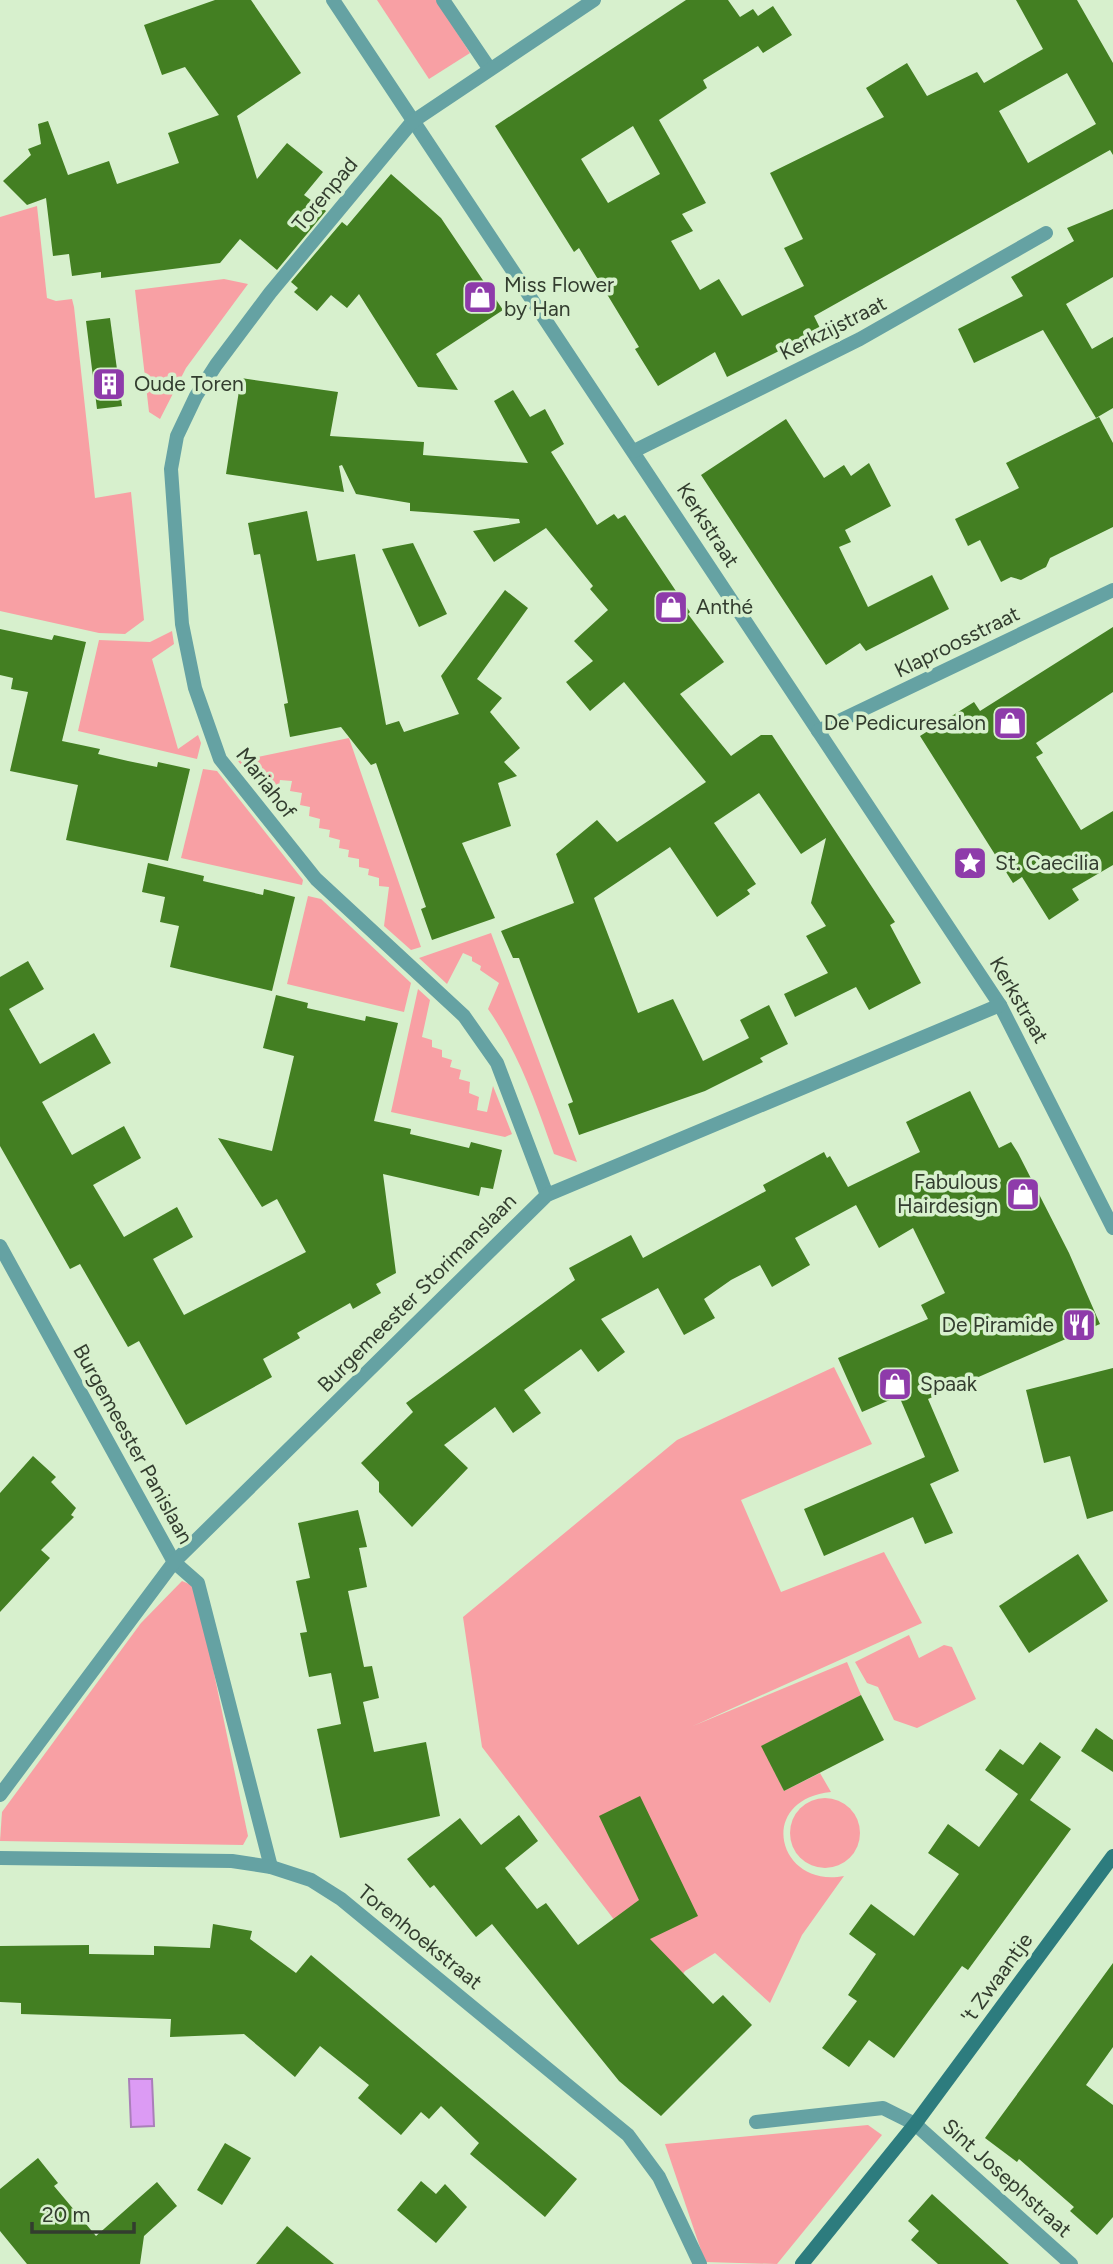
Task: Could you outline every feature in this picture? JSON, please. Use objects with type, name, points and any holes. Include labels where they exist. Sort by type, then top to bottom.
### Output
[{"type":"street","name":"Kerkstraat","points":[[333,0],[1000,1005],[1113,1228]]},
{"type":"street","points":[[443,0],[489,68]]},
{"type":"street","name":"Torenpad","points":[[270,293],[412,122],[593,0]]},
{"type":"street","name":"Kerkzijstraat","points":[[634,451],[860,339],[1046,233]]},
{"type":"street","name":"Mariahof","points":[[270,293],[196,396],[177,436],[171,469],[182,624],[207,730],[220,759],[316,879],[464,1016],[497,1063],[547,1195]]},
{"type":"street","name":"Klaproosstraat","points":[[818,731],[1113,590]]},
{"type":"street","name":"Burgemeester Storimanslaan","points":[[0,1795],[174,1562],[547,1195],[1000,1005]]},
{"type":"street","name":"Burgemeester Panislaan","points":[[0,1245],[174,1562],[198,1583],[271,1867]]},
{"type":"street","name":"'t Zwaantje","points":[[802,2264],[915,2124],[1113,1856]]},
{"type":"street","name":"Torenhoekstraat","points":[[0,1858],[232,1861],[271,1867],[311,1880],[341,1899],[628,2135],[659,2177],[700,2264]]},
{"type":"street","points":[[756,2122],[883,2108],[915,2124]]},
{"type":"street","name":"Sint Josephstraat","points":[[915,2124],[1070,2264]]},
{"type":"shaded area","points":[[377,0],[436,0],[470,53],[429,79]]},
{"type":"shaded area","points":[[37,206],[47,298],[56,301],[72,299],[74,307],[95,498],[131,492],[144,620],[125,634],[99,633],[0,611],[0,217]]},
{"type":"shaded area","points":[[224,279],[248,284],[186,368],[160,419],[149,412],[135,290]]},
{"type":"shaded area","points":[[172,631],[174,644],[152,659],[178,749],[198,735],[201,743],[197,759],[78,731],[99,640],[150,642]]},
{"type":"shaded area","points":[[349,738],[421,947],[411,950],[384,926],[389,887],[379,886],[379,878],[368,875],[369,869],[359,867],[359,859],[348,857],[349,850],[339,848],[340,840],[329,837],[330,830],[319,828],[320,819],[309,816],[310,807],[300,805],[302,793],[290,791],[292,781],[280,780],[275,809],[238,761]]},
{"type":"shaded area","points":[[203,769],[217,771],[303,880],[302,885],[181,858]]},
{"type":"shaded area","points":[[308,896],[321,899],[411,983],[404,1012],[287,984]]},
{"type":"shaded area","points":[[491,933],[577,1162],[554,1154],[518,1061],[488,1009],[499,983],[480,970],[481,966],[472,961],[472,957],[463,953],[447,984],[419,958]]},
{"type":"shaded area","points":[[418,989],[430,1000],[422,1037],[432,1040],[432,1047],[442,1050],[442,1057],[452,1060],[450,1067],[461,1070],[459,1079],[470,1082],[469,1093],[479,1097],[477,1110],[487,1112],[493,1086],[512,1134],[505,1137],[391,1112]]},
{"type":"shaded area","points":[[834,1367],[872,1444],[741,1500],[781,1592],[884,1552],[922,1623],[693,1726],[847,1662],[861,1695],[762,1746],[784,1791],[820,1773],[831,1792],[807,1798],[792,1810],[784,1826],[784,1842],[791,1857],[803,1869],[821,1876],[844,1876],[802,1935],[770,2003],[715,1953],[685,1971],[676,1985],[651,1968],[482,1747],[463,1617],[677,1440]]},
{"type":"shaded area","points":[[182,1581],[196,1587],[248,1836],[243,1845],[0,1841],[2,1812],[141,1623]]},
{"type":"shaded area","points":[[909,1635],[919,1658],[944,1645],[952,1647],[976,1699],[917,1728],[894,1720],[878,1687],[867,1683],[855,1662]]},
{"type":"shaded area","points":[[832,1798],[845,1804],[854,1813],[858,1819],[858,1847],[850,1858],[839,1866],[818,1868],[800,1858],[792,1847],[790,1826],[800,1808],[811,1800]]},
{"type":"shaded area","points":[[129,2079],[152,2079],[154,2126],[131,2127]]},
{"type":"shaded area","points":[[868,2125],[882,2135],[777,2264],[705,2262],[665,2144]]},
{"type":"building","points":[[215,0],[251,0],[301,73],[237,116],[257,179],[287,143],[323,172],[304,195],[326,211],[277,270],[240,239],[220,263],[101,278],[101,272],[72,276],[69,254],[53,256],[46,198],[27,205],[3,181],[31,155],[28,149],[41,144],[38,124],[48,121],[68,175],[109,161],[117,184],[179,163],[168,133],[219,115],[185,67],[162,75],[144,25]]},
{"type":"building","points":[[686,0],[728,0],[740,17],[753,9],[758,16],[773,6],[792,35],[763,53],[758,46],[703,80],[707,88],[659,120],[706,203],[682,214],[693,231],[671,241],[700,290],[719,279],[742,316],[804,286],[784,248],[803,239],[770,173],[884,117],[866,88],[907,63],[927,96],[977,72],[984,83],[1043,49],[1016,0],[1077,0],[1113,63],[1113,155],[1110,150],[814,316],[821,330],[727,377],[715,352],[658,386],[635,349],[639,347],[579,248],[574,252],[495,126]],"holes":[[[1067,73],[1096,124],[1028,163],[999,111]],[[633,126],[660,174],[608,203],[581,159]]]},
{"type":"building","points":[[391,174],[441,218],[503,310],[436,354],[458,390],[418,387],[359,294],[347,308],[331,295],[317,311],[294,292],[298,288],[291,282],[342,222],[347,226]]},
{"type":"building","points":[[1113,209],[1113,277],[1066,304],[1092,349],[1113,337],[1113,408],[1096,418],[1043,330],[974,363],[958,329],[1023,296],[1011,277],[1074,241],[1067,228]]},
{"type":"building","points":[[110,318],[122,406],[97,409],[86,321]]},
{"type":"building","points":[[241,378],[338,392],[330,436],[424,442],[423,455],[528,463],[494,401],[513,390],[530,417],[545,409],[564,444],[551,452],[597,525],[614,514],[618,519],[625,515],[690,612],[688,614],[724,662],[680,694],[731,756],[761,735],[772,735],[895,922],[890,925],[921,983],[869,1010],[856,987],[795,1017],[784,994],[828,973],[806,936],[826,926],[811,903],[826,838],[801,854],[759,793],[714,823],[756,884],[747,890],[750,894],[717,917],[670,847],[594,898],[638,1013],[673,999],[703,1061],[749,1038],[740,1020],[769,1005],[788,1044],[760,1058],[763,1062],[705,1091],[579,1135],[568,1104],[573,1102],[519,958],[513,958],[501,931],[574,903],[556,854],[597,820],[617,842],[706,782],[624,682],[590,711],[566,682],[593,661],[574,641],[608,610],[590,589],[593,586],[546,528],[494,562],[473,531],[520,523],[519,519],[410,511],[410,503],[356,494],[342,465],[339,466],[344,492],[226,474]]},
{"type":"building","points":[[1099,417],[1113,443],[1113,527],[1050,558],[1046,567],[1021,580],[1011,577],[1001,582],[980,540],[968,546],[955,519],[1019,488],[1006,463]]},
{"type":"building","points":[[786,419],[824,478],[844,465],[851,476],[869,463],[891,506],[845,530],[851,542],[839,547],[868,607],[932,575],[949,609],[866,651],[860,643],[826,665],[701,475]]},
{"type":"building","points":[[307,511],[317,561],[355,554],[386,725],[399,721],[404,732],[459,714],[441,676],[505,590],[528,608],[477,679],[502,698],[490,712],[520,748],[504,762],[517,776],[498,783],[511,826],[462,843],[495,918],[432,940],[421,909],[426,907],[376,763],[371,765],[341,727],[290,737],[284,704],[288,703],[260,554],[254,555],[248,523]]},
{"type":"building","points":[[413,543],[447,614],[419,627],[382,549]]},
{"type":"building","points":[[1113,627],[1113,692],[1036,743],[1043,753],[1036,757],[1081,830],[1113,811],[1113,865],[1072,889],[1079,900],[1049,920],[1022,877],[1013,883],[920,736],[974,702],[980,711]]},
{"type":"building","points":[[0,629],[52,640],[54,635],[86,642],[62,741],[100,749],[98,754],[128,761],[157,767],[158,762],[190,769],[168,861],[66,840],[78,785],[10,771],[28,692],[11,689],[13,678],[0,675]]},
{"type":"building","points":[[148,863],[204,876],[203,881],[263,895],[264,889],[295,897],[272,991],[170,967],[179,926],[160,922],[165,897],[142,892]]},
{"type":"building","points":[[28,961],[44,989],[9,1009],[40,1064],[94,1033],[111,1063],[42,1102],[72,1155],[124,1126],[141,1158],[93,1185],[124,1237],[177,1207],[193,1237],[153,1259],[184,1315],[306,1252],[277,1199],[262,1207],[218,1138],[272,1151],[294,1056],[263,1048],[276,995],[308,1003],[307,1008],[365,1021],[366,1016],[398,1023],[374,1121],[411,1129],[410,1134],[469,1148],[471,1142],[502,1150],[493,1189],[481,1187],[479,1196],[383,1174],[396,1273],[376,1284],[381,1293],[353,1309],[350,1303],[297,1333],[300,1338],[263,1359],[272,1377],[186,1425],[139,1341],[128,1347],[80,1264],[70,1269],[0,1146],[0,977]]},
{"type":"building","points":[[970,1091],[999,1148],[1011,1142],[1018,1153],[1069,1253],[1100,1324],[928,1399],[959,1471],[930,1484],[953,1533],[925,1544],[913,1517],[824,1556],[804,1509],[925,1457],[899,1396],[862,1412],[838,1358],[928,1319],[921,1305],[945,1293],[913,1228],[879,1248],[856,1205],[795,1238],[810,1265],[772,1287],[760,1265],[731,1280],[704,1299],[715,1318],[684,1335],[658,1288],[601,1319],[625,1352],[598,1372],[581,1349],[524,1390],[541,1413],[513,1433],[495,1407],[444,1445],[468,1468],[412,1527],[379,1492],[379,1482],[361,1463],[413,1412],[406,1403],[575,1280],[569,1268],[631,1235],[643,1258],[766,1191],[763,1185],[824,1152],[827,1158],[830,1156],[848,1187],[920,1152],[906,1122]]},
{"type":"building","points":[[1113,1368],[1113,1511],[1087,1519],[1070,1456],[1044,1463],[1026,1390]]},
{"type":"building","points":[[33,1456],[56,1477],[51,1482],[76,1508],[71,1515],[74,1517],[41,1550],[50,1558],[0,1612],[0,1493]]},
{"type":"building","points":[[358,1510],[367,1547],[359,1548],[367,1587],[348,1591],[364,1667],[372,1666],[379,1698],[363,1702],[374,1752],[426,1742],[440,1816],[340,1838],[317,1729],[341,1724],[331,1673],[309,1677],[300,1633],[307,1632],[296,1581],[310,1578],[298,1523]]},
{"type":"building","points":[[1078,1554],[1108,1601],[1029,1653],[999,1606]]},
{"type":"building","points":[[861,1695],[884,1740],[784,1791],[761,1746]]},
{"type":"building","points":[[1096,1728],[1113,1740],[1113,1772],[1081,1751]]},
{"type":"building","points":[[1040,1742],[1061,1757],[1030,1800],[1071,1829],[968,1970],[962,1966],[894,2058],[869,2040],[849,2067],[822,2048],[857,2001],[848,1995],[876,1954],[849,1934],[871,1904],[914,1936],[959,1874],[928,1853],[948,1824],[979,1847],[1018,1794],[985,1770],[1000,1749],[1023,1765]]},
{"type":"building","points":[[640,1796],[698,1916],[650,1939],[713,2004],[723,1995],[752,2025],[661,2116],[619,2081],[492,1924],[476,1937],[434,1885],[430,1888],[407,1859],[460,1818],[481,1845],[519,1815],[538,1841],[505,1868],[537,1909],[546,1903],[578,1945],[639,1900],[599,1816]]},
{"type":"building","points":[[213,1924],[252,1931],[250,1939],[296,1973],[311,1955],[577,2179],[545,2217],[470,2154],[479,2143],[441,2106],[429,2119],[421,2112],[401,2135],[358,2098],[369,2085],[320,2046],[295,2077],[244,2034],[170,2037],[171,2019],[21,2014],[21,2003],[0,2002],[0,1946],[89,1945],[89,1954],[154,1955],[154,1946],[210,1948]]},
{"type":"building","points":[[1113,1963],[1113,2047],[1086,2085],[1113,2105],[1113,2217],[1097,2235],[1070,2211],[1074,2207],[1019,2159],[1017,2162],[985,2138]]},
{"type":"building","points":[[225,2143],[251,2158],[222,2205],[197,2190]]},
{"type":"building","points":[[38,2158],[58,2183],[54,2186],[96,2236],[157,2182],[177,2206],[144,2236],[140,2264],[27,2264],[0,2231],[0,2189]]},
{"type":"building","points":[[421,2181],[436,2194],[445,2184],[467,2207],[436,2243],[397,2210]]},
{"type":"building","points":[[932,2194],[1009,2264],[938,2264],[911,2240],[919,2231],[908,2221]]},
{"type":"building","points":[[287,2226],[334,2264],[256,2264]]},
{"type":"place","name":"Miss Flower by Han","points":[[480,297]]},
{"type":"place","name":"Oude Toren","points":[[109,384]]},
{"type":"place","name":"Anthé","points":[[671,607]]},
{"type":"place","name":"De Pedicuresalon","points":[[1010,723]]},
{"type":"place","name":"St. Caecilia","points":[[970,863]]},
{"type":"place","name":"Fabulous Hairdesign","points":[[1023,1194]]},
{"type":"place","name":"De Piramide","points":[[1079,1325]]},
{"type":"place","name":"Spaak","points":[[895,1384]]}]
